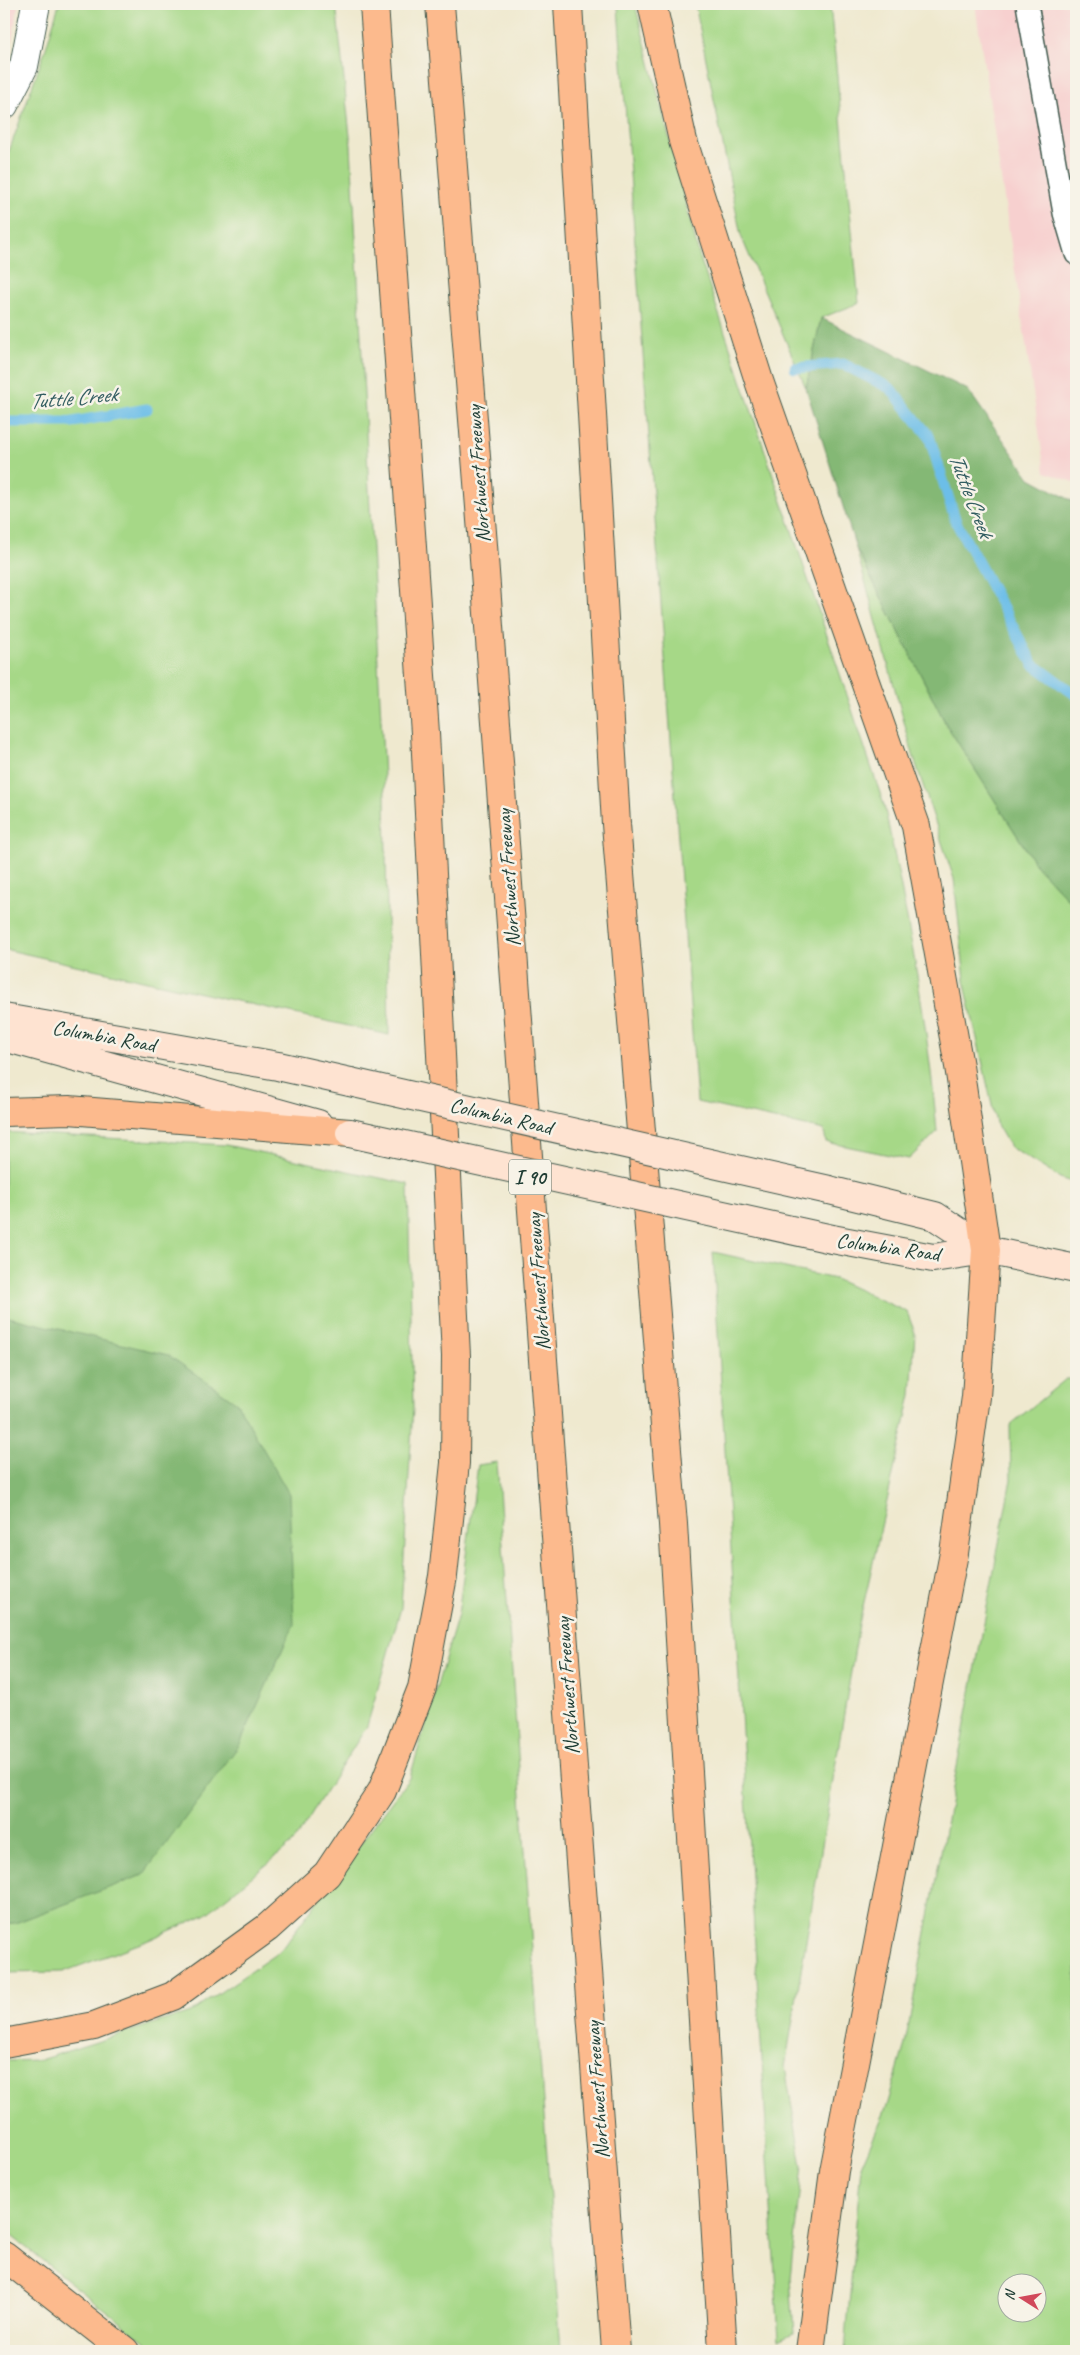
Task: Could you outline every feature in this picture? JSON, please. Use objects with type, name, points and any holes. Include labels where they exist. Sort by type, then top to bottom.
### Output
[{"type":"highway","points":[[4,2044],[94,2026],[173,1996],[267,1928],[328,1874],[382,1791],[422,1688],[444,1576],[455,1463],[456,1356],[425,733],[374,4]]},
{"type":"highway","name":"Northwest Freeway","points":[[440,4],[484,555],[616,2351]]},
{"type":"highway","points":[[568,4],[616,824],[673,1524],[723,2351]]},
{"type":"highway","points":[[652,4],[683,141],[760,384],[916,826],[959,1066],[986,1250],[976,1397],[954,1553],[834,2171],[810,2351]]},
{"type":"highway","points":[[4,1112],[69,1110],[350,1133]]},
{"type":"highway","points":[[4,2256],[125,2351]]},
{"type":"main road","name":"Columbia Road","points":[[4,1018],[278,1066],[829,1190],[935,1216],[986,1250]]},
{"type":"main road","name":"Columbia Road","points":[[4,1037],[350,1133],[832,1239],[933,1258],[986,1250],[1076,1269]]},
{"type":"street","points":[[4,105],[24,66],[36,4]]},
{"type":"lane","points":[[1027,4],[1064,213],[1076,254]]},
{"type":"shaded area","points":[[4,4],[18,4],[10,52],[4,64]]},
{"type":"shaded area","points":[[975,4],[1076,4],[1076,483],[1045,472]]},
{"type":"green space","points":[[59,4],[336,4],[351,146],[385,796],[389,1035],[4,949],[4,165],[46,48]]},
{"type":"green space","points":[[635,4],[699,255],[884,805],[916,967],[937,1132],[909,1159],[826,1142],[824,1130],[697,1102],[618,7]]},
{"type":"green space","points":[[695,4],[830,4],[859,303],[821,318],[806,388],[741,236]]},
{"type":"green space","points":[[821,318],[968,390],[1030,478],[1076,503],[1076,908],[1036,865],[946,724],[856,548],[806,388]]},
{"type":"green space","points":[[856,548],[946,724],[1036,865],[1076,908],[1076,1183],[1060,1178],[1010,1147],[996,1123],[966,989],[954,879],[914,758]]},
{"type":"green space","points":[[4,1132],[226,1145],[408,1184],[413,1408],[401,1608],[367,1726],[293,1843],[205,1915],[144,1942],[63,1972],[4,1973]]},
{"type":"green space","points":[[713,1252],[835,1279],[907,1312],[915,1333],[911,1395],[859,1624],[785,2067],[802,2166],[790,2278],[794,2333],[779,2340]]},
{"type":"green space","points":[[4,1316],[168,1355],[237,1403],[289,1494],[294,1624],[240,1744],[143,1875],[15,1923],[4,1924]]},
{"type":"green space","points":[[1066,1379],[1076,1379],[1076,2351],[845,2351],[861,2166],[887,2106],[905,2044],[1011,1479],[1010,1425]]},
{"type":"green space","points":[[497,1462],[561,2351],[157,2351],[4,2230],[4,2061],[40,2060],[193,2011],[280,1951],[410,1777],[458,1615],[478,1465]]},
{"type":"waterway","name":"Tuttle Creek","points":[[795,368],[843,364],[890,388],[929,436],[956,522],[1033,664],[1076,695]]},
{"type":"waterway","name":"Tuttle Creek","points":[[4,422],[73,422],[147,409]]}]
